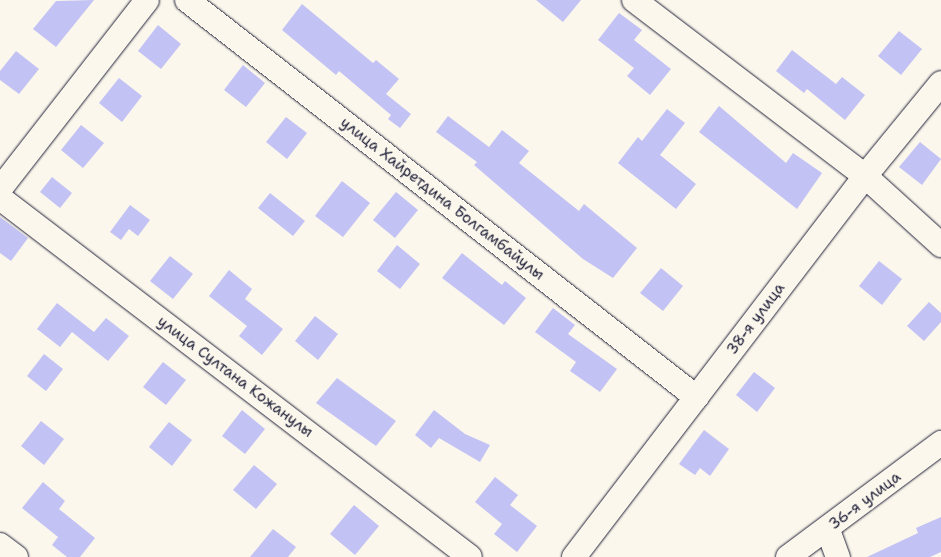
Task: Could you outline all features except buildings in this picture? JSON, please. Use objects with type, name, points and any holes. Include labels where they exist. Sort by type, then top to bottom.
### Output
[{"type":"street","points":[[0,189],[147,0]]},
{"type":"street","name":"улица Хайретдина Болгамбайулы","points":[[188,0],[696,397]]},
{"type":"street","points":[[634,0],[865,176],[941,245]]},
{"type":"street","name":"38-я улица","points":[[574,557],[865,176],[941,83]]},
{"type":"street","name":"улица Султана Кожанулы","points":[[0,198],[470,557]]},
{"type":"street","name":"36-я улица","points":[[788,557],[828,530],[941,443]]},
{"type":"street","points":[[828,530],[838,557]]},
{"type":"street","points":[[0,545],[16,557]]}]
